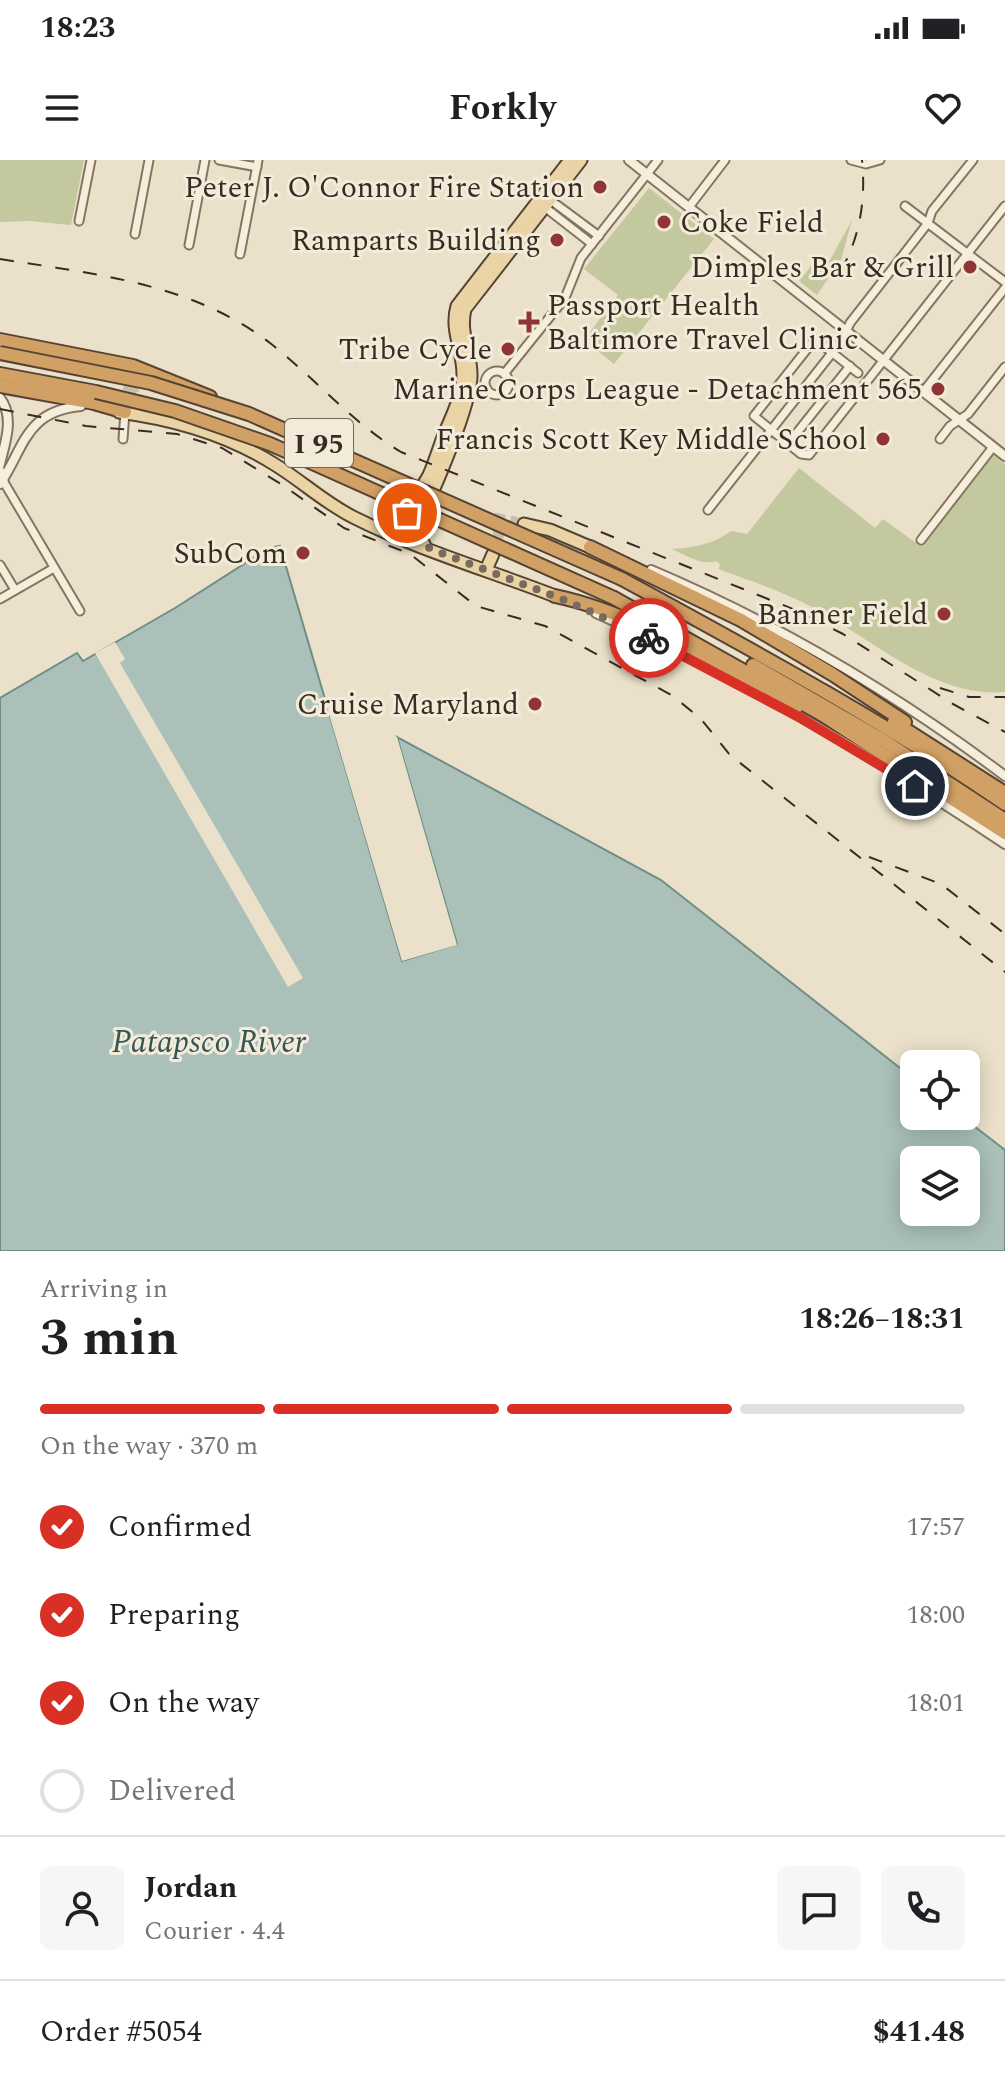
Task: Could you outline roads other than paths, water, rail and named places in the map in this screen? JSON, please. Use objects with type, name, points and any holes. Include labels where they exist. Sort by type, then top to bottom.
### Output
[{"type":"highway","points":[[0,340],[141,368],[210,397]]},
{"type":"highway","name":"I 95","points":[[0,353],[132,379],[239,410],[306,437],[680,603],[754,642],[942,752],[1005,793]]},
{"type":"highway","name":"I 95","points":[[0,374],[136,401],[233,430],[289,452],[682,628],[791,685],[906,754],[1005,820]]},
{"type":"highway","points":[[0,388],[124,410]]},
{"type":"highway","points":[[590,547],[703,601],[773,639],[872,699],[942,752]]},
{"type":"highway","name":"I 95","points":[[622,579],[833,695],[1005,804]]},
{"type":"highway","points":[[555,596],[585,602],[660,635],[924,779]]},
{"type":"highway","name":"I 95","points":[[614,598],[758,676],[1005,833]]},
{"type":"main road","points":[[374,526],[394,530],[408,526],[425,507],[467,398],[471,374],[462,325],[465,309],[570,160]]},
{"type":"main road","points":[[544,201],[581,160]]},
{"type":"main road","points":[[0,388],[81,406],[124,410],[188,427],[245,448],[287,472],[342,511],[555,596]]},
{"type":"main road","points":[[524,524],[550,530],[590,547]]},
{"type":"main road","points":[[408,526],[415,537],[431,549]]},
{"type":"main road","points":[[486,570],[493,554]]},
{"type":"street","points":[[79,221],[91,160]]},
{"type":"street","points":[[135,234],[149,160]]},
{"type":"street","points":[[189,245],[205,160]]},
{"type":"street","points":[[219,160],[257,164],[240,254]]},
{"type":"street","points":[[629,160],[1005,455]]},
{"type":"street","points":[[504,374],[565,298],[578,264],[658,160]]},
{"type":"street","points":[[689,207],[725,160]]},
{"type":"street","points":[[851,160],[866,164],[880,160]]},
{"type":"street","points":[[708,510],[832,352],[928,223],[932,211],[973,160]]},
{"type":"street","points":[[544,201],[599,236]]},
{"type":"street","points":[[544,201],[592,244]]},
{"type":"street","points":[[905,206],[1005,285],[923,392]]},
{"type":"street","points":[[858,373],[815,339],[754,416],[801,454],[809,455],[1005,206]]},
{"type":"street","points":[[788,444],[850,366]]},
{"type":"street","points":[[940,439],[950,426],[968,414],[1005,367]]},
{"type":"street","points":[[0,398],[7,410],[8,425],[0,467],[2,482],[80,611]]},
{"type":"street","points":[[2,482],[23,438],[35,424],[57,411],[81,406]]},
{"type":"street","points":[[123,439],[124,410]]},
{"type":"street","points":[[921,540],[993,447]]},
{"type":"street","points":[[0,491],[12,495]]},
{"type":"street","points":[[590,547],[703,593],[770,626],[913,711],[1005,776]]},
{"type":"street","points":[[0,565],[15,590]]},
{"type":"street","points":[[0,599],[54,568]]},
{"type":"street","points":[[555,596],[635,631],[799,717],[1005,844]]},
{"type":"water","name":"Patapsco River","points":[[280,546],[402,961],[457,944],[397,737],[661,880],[900,1068],[900,1130],[979,1130],[1005,1150],[1005,1251],[0,1251],[0,698],[77,653],[83,661],[175,608],[269,548]]},
{"type":"tunnel","points":[[124,407],[128,390],[147,382]]},
{"type":"tunnel","points":[[494,518],[524,524]]},
{"type":"tunnel","points":[[493,554],[499,533],[494,518]]},
{"type":"railway","points":[[841,271],[853,245],[860,217],[862,160]]},
{"type":"railway","points":[[0,259],[141,284],[208,307],[270,343],[349,414],[401,452],[798,611],[843,634],[953,704],[1005,732]]},
{"type":"railway","points":[[0,409],[86,426],[177,434],[222,448],[344,528],[410,554],[476,606],[545,626],[673,696],[701,719],[730,755],[1005,972]]},
{"type":"railway","points":[[940,688],[969,697],[1005,697]]},
{"type":"railway","points":[[869,857],[941,884],[1005,934]]},
{"type":"place","name":"Peter J. O'Connor Fire Station","points":[[600,187]]},
{"type":"place","name":"Coke Field","points":[[664,222]]},
{"type":"place","name":"Ramparts Building","points":[[557,240]]},
{"type":"place","name":"Dimples Bar & Grill","points":[[970,267]]},
{"type":"place","name":"Passport Health Baltimore Travel Clinic","points":[[529,322]]},
{"type":"place","name":"Tribe Cycle","points":[[508,349]]},
{"type":"place","name":"Marine Corps League - Detachment 565","points":[[938,389]]},
{"type":"place","name":"Francis Scott Key Middle School","points":[[883,439]]},
{"type":"place","name":"SubCom","points":[[303,553]]},
{"type":"place","name":"Banner Field","points":[[944,614]]},
{"type":"place","name":"Cruise Maryland","points":[[535,704]]}]
